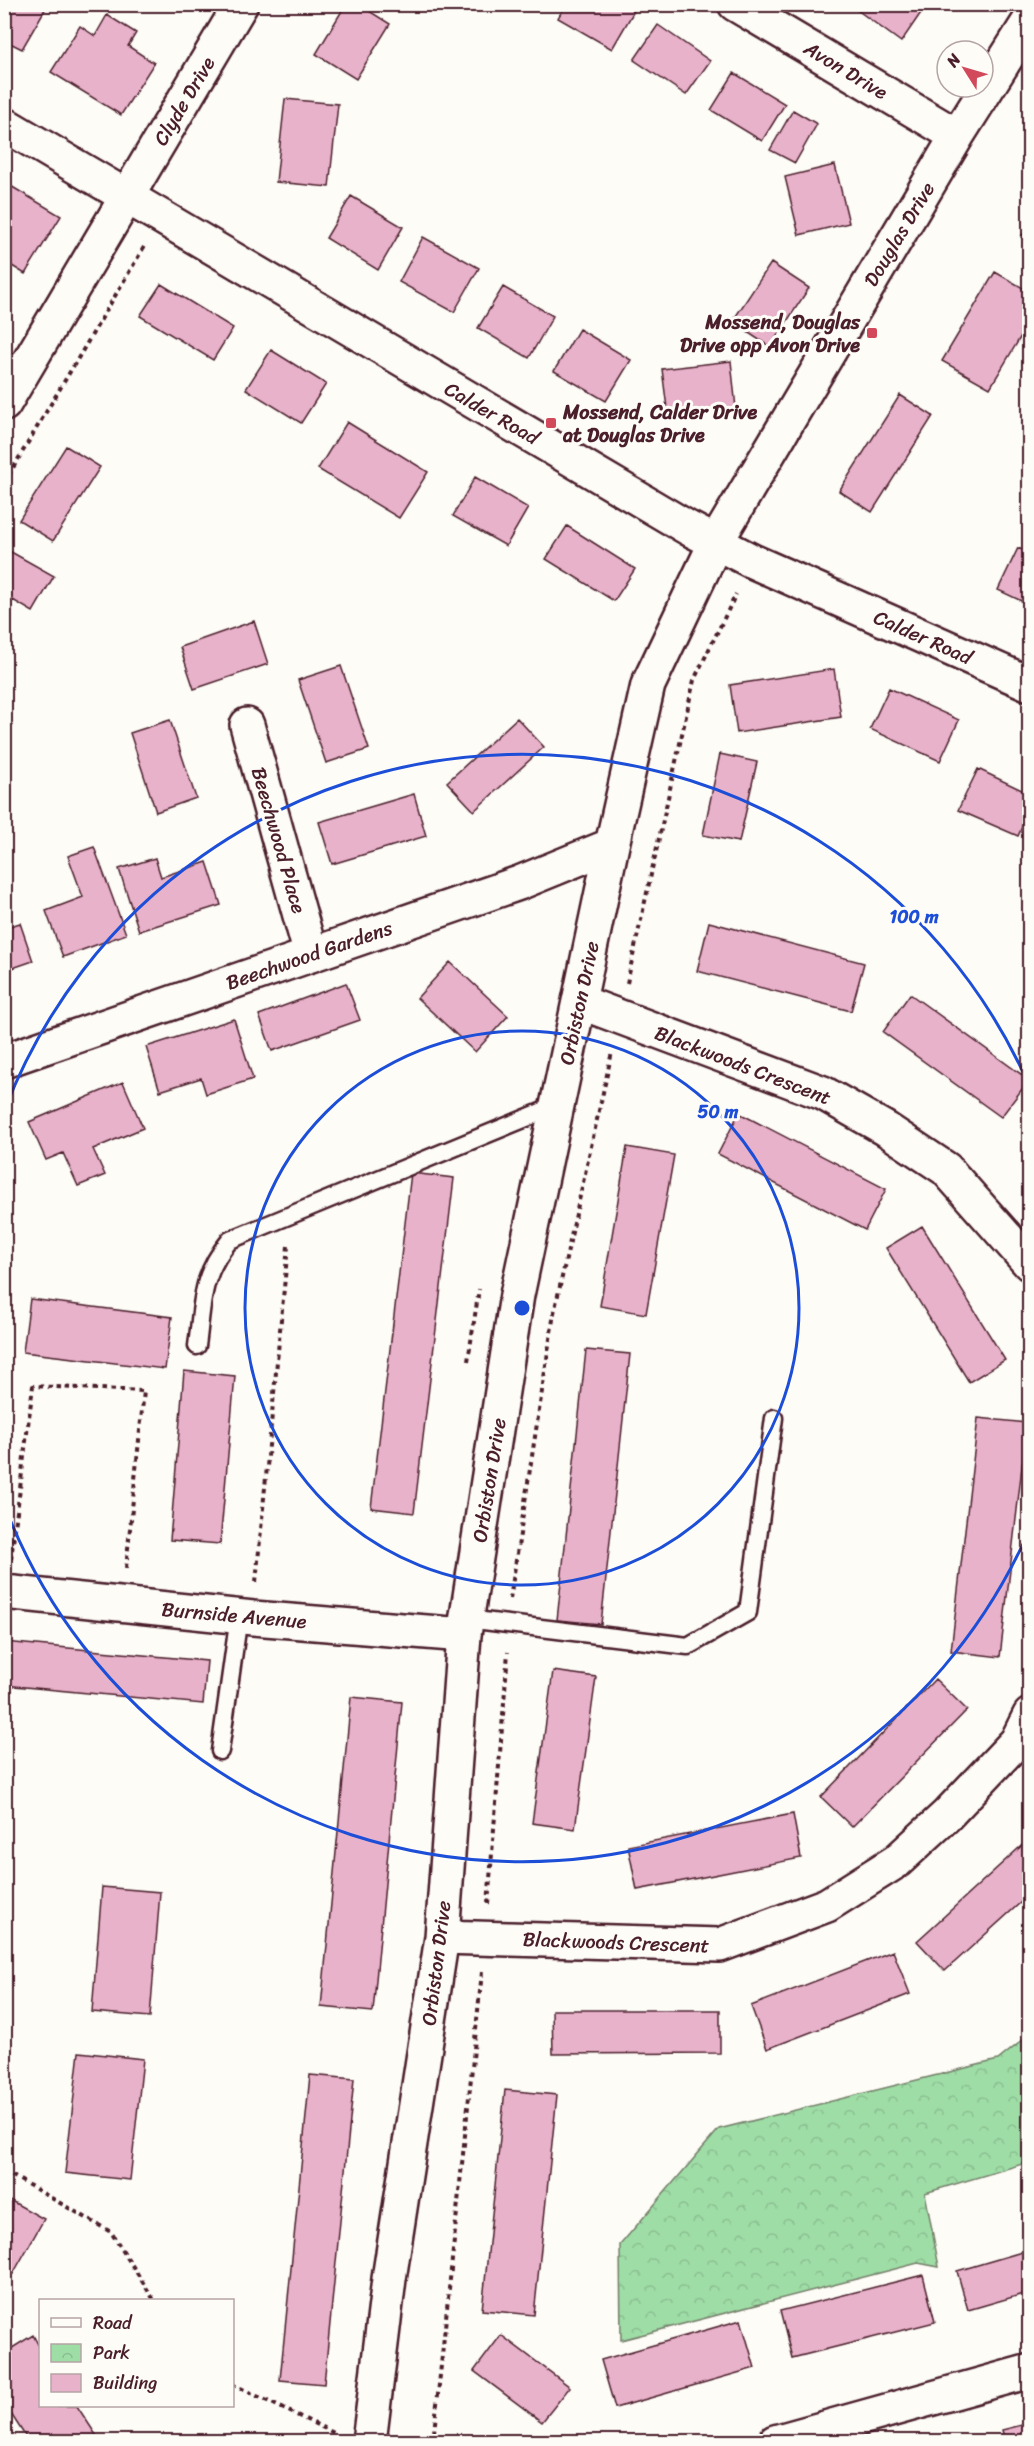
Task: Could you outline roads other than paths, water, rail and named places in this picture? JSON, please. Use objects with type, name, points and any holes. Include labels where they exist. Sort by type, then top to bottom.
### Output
[{"type":"street","name":"Clyde Drive","points":[[126,197],[241,4]]},
{"type":"street","name":"Avon Drive","points":[[735,4],[957,136]]},
{"type":"street","name":"Douglas Drive","points":[[716,542],[957,136],[1029,20]]},
{"type":"street","name":"Calder Road","points":[[4,124],[716,542],[752,561],[1029,684]]},
{"type":"street","points":[[4,404],[126,197]]},
{"type":"street","name":"Orbiston Drive","points":[[355,2439],[389,2279],[442,1937],[466,1627],[517,1294],[648,685],[716,542]]},
{"type":"street","name":"Beechwood Place","points":[[248,725],[311,955]]},
{"type":"street","name":"Beechwood Gardens","points":[[4,1061],[519,883],[612,845]]},
{"type":"street","name":"Blackwoods Crescent","points":[[580,1002],[823,1093],[886,1129],[946,1169],[1029,1264]]},
{"type":"street","name":"Burnside Avenue","points":[[5,1592],[246,1617],[466,1627]]},
{"type":"street","name":"Blackwoods Crescent","points":[[442,1937],[720,1945],[827,1905],[897,1861],[946,1816],[1017,1741],[1029,1715]]},
{"type":"street","points":[[775,2442],[1029,2371]]},
{"type":"lane","points":[[197,1346],[206,1278],[215,1258],[231,1240],[558,1105]]},
{"type":"lane","points":[[466,1627],[508,1624],[688,1646],[748,1612],[774,1418]]},
{"type":"lane","points":[[220,1751],[246,1617]]},
{"type":"place","name":"Mossend, Douglas Drive opp Avon Drive","points":[[872,333]]},
{"type":"place","name":"Mossend, Calder Drive at Douglas Drive","points":[[551,423]]}]
